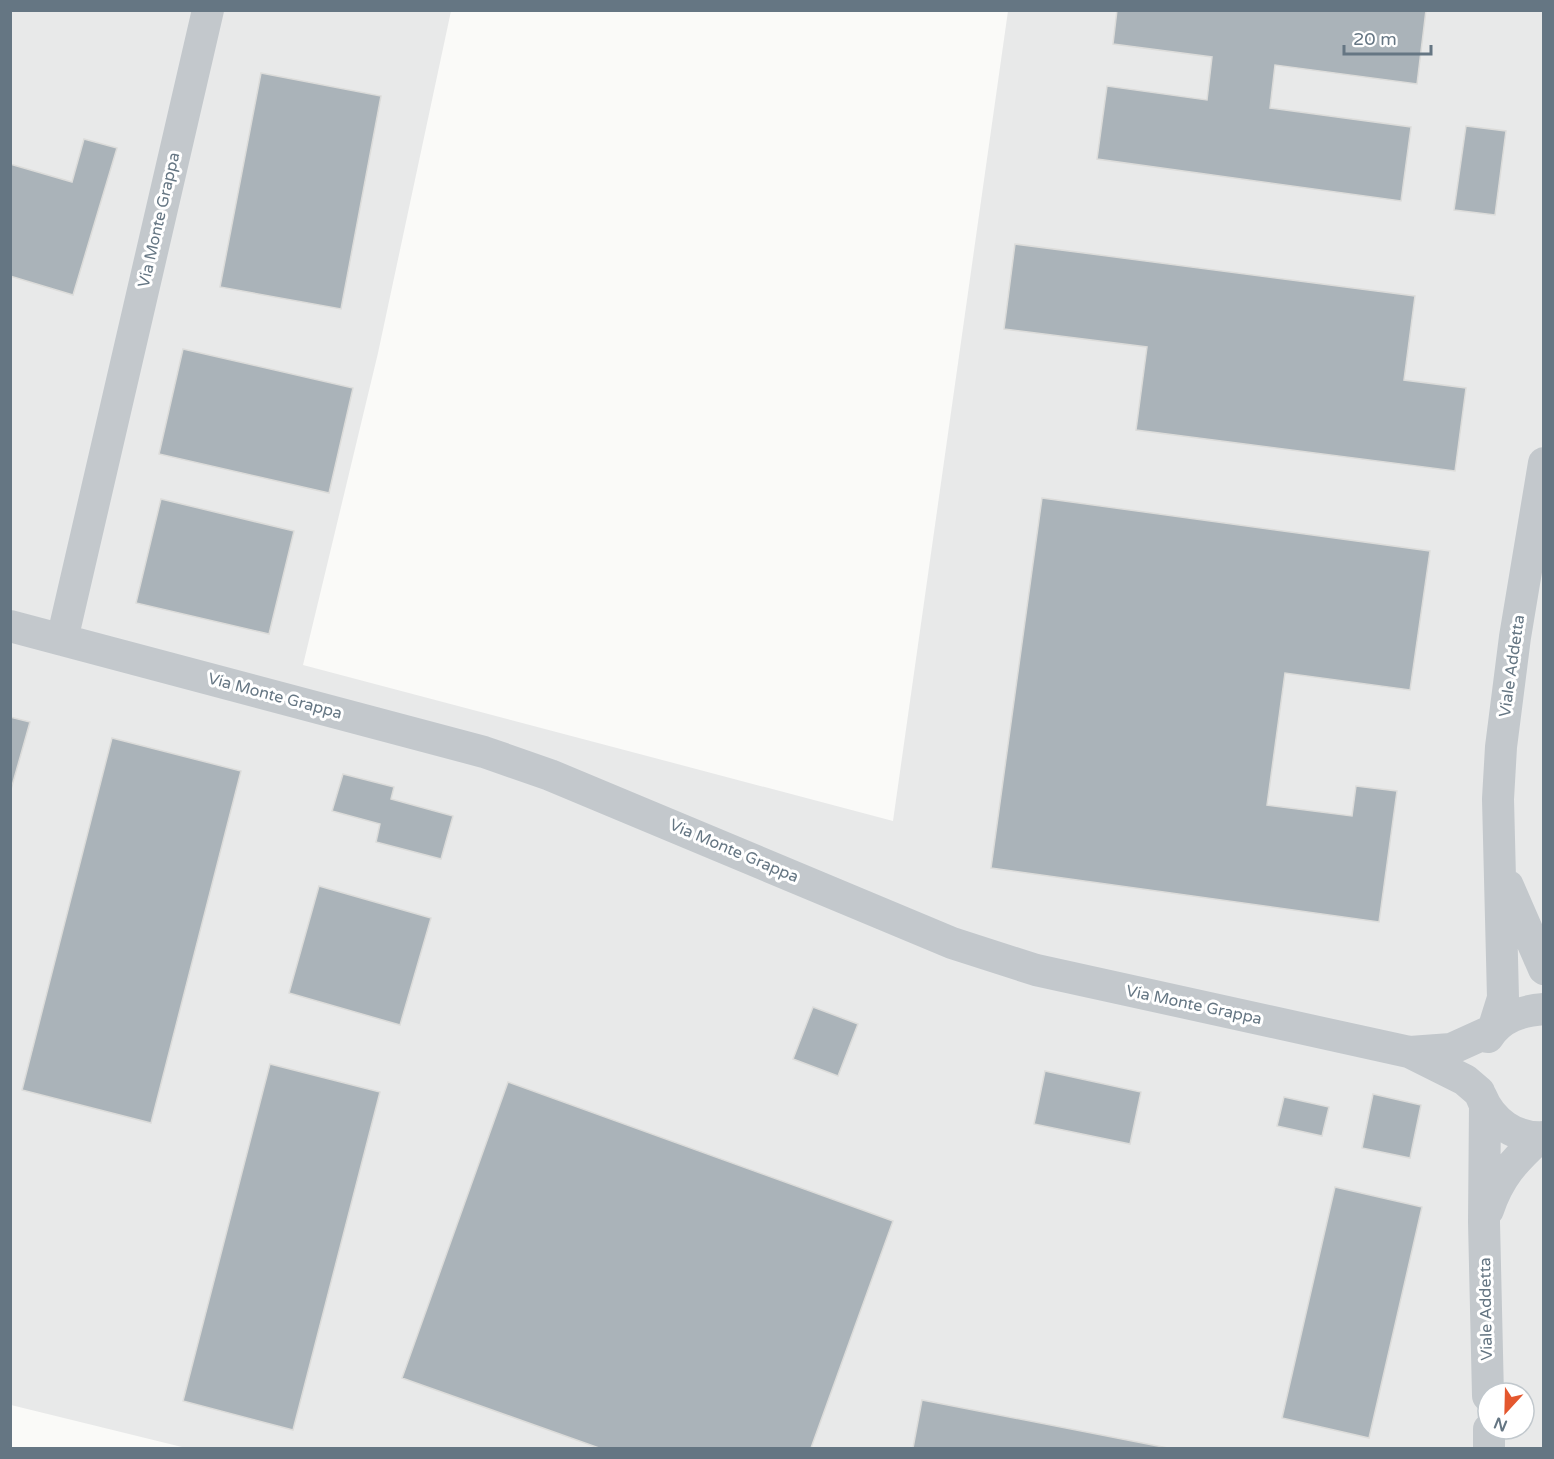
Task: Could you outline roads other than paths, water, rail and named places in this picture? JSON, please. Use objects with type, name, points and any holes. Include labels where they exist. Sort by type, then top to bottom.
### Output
[{"type":"street","name":"Via Monte Grappa","points":[[62,640],[208,10]]},
{"type":"street","name":"Viale Addetta","points":[[1493,1030],[1503,998],[1498,799],[1501,747],[1515,637],[1544,463]]},
{"type":"street","name":"Via Monte Grappa","points":[[10,626],[514,762],[641,812],[952,943],[996,958],[1036,970],[1409,1052]]},
{"type":"street","name":"Viale Addetta","points":[[1501,872],[1544,969]]},
{"type":"street","name":"Viale Addetta","points":[[1488,1381],[1482,1099],[1476,1070],[1481,1048],[1493,1030],[1507,1018],[1525,1010],[1544,1009]]},
{"type":"street","points":[[1409,1052],[1450,1049],[1493,1030]]},
{"type":"street","points":[[1409,1052],[1465,1080],[1482,1099]]},
{"type":"street","name":"Viale Addetta","points":[[1482,1099],[1494,1118],[1507,1128],[1522,1134],[1541,1137]]},
{"type":"street","name":"Viale Addetta","points":[[1484,1222],[1495,1190],[1504,1173],[1541,1137]]}]
